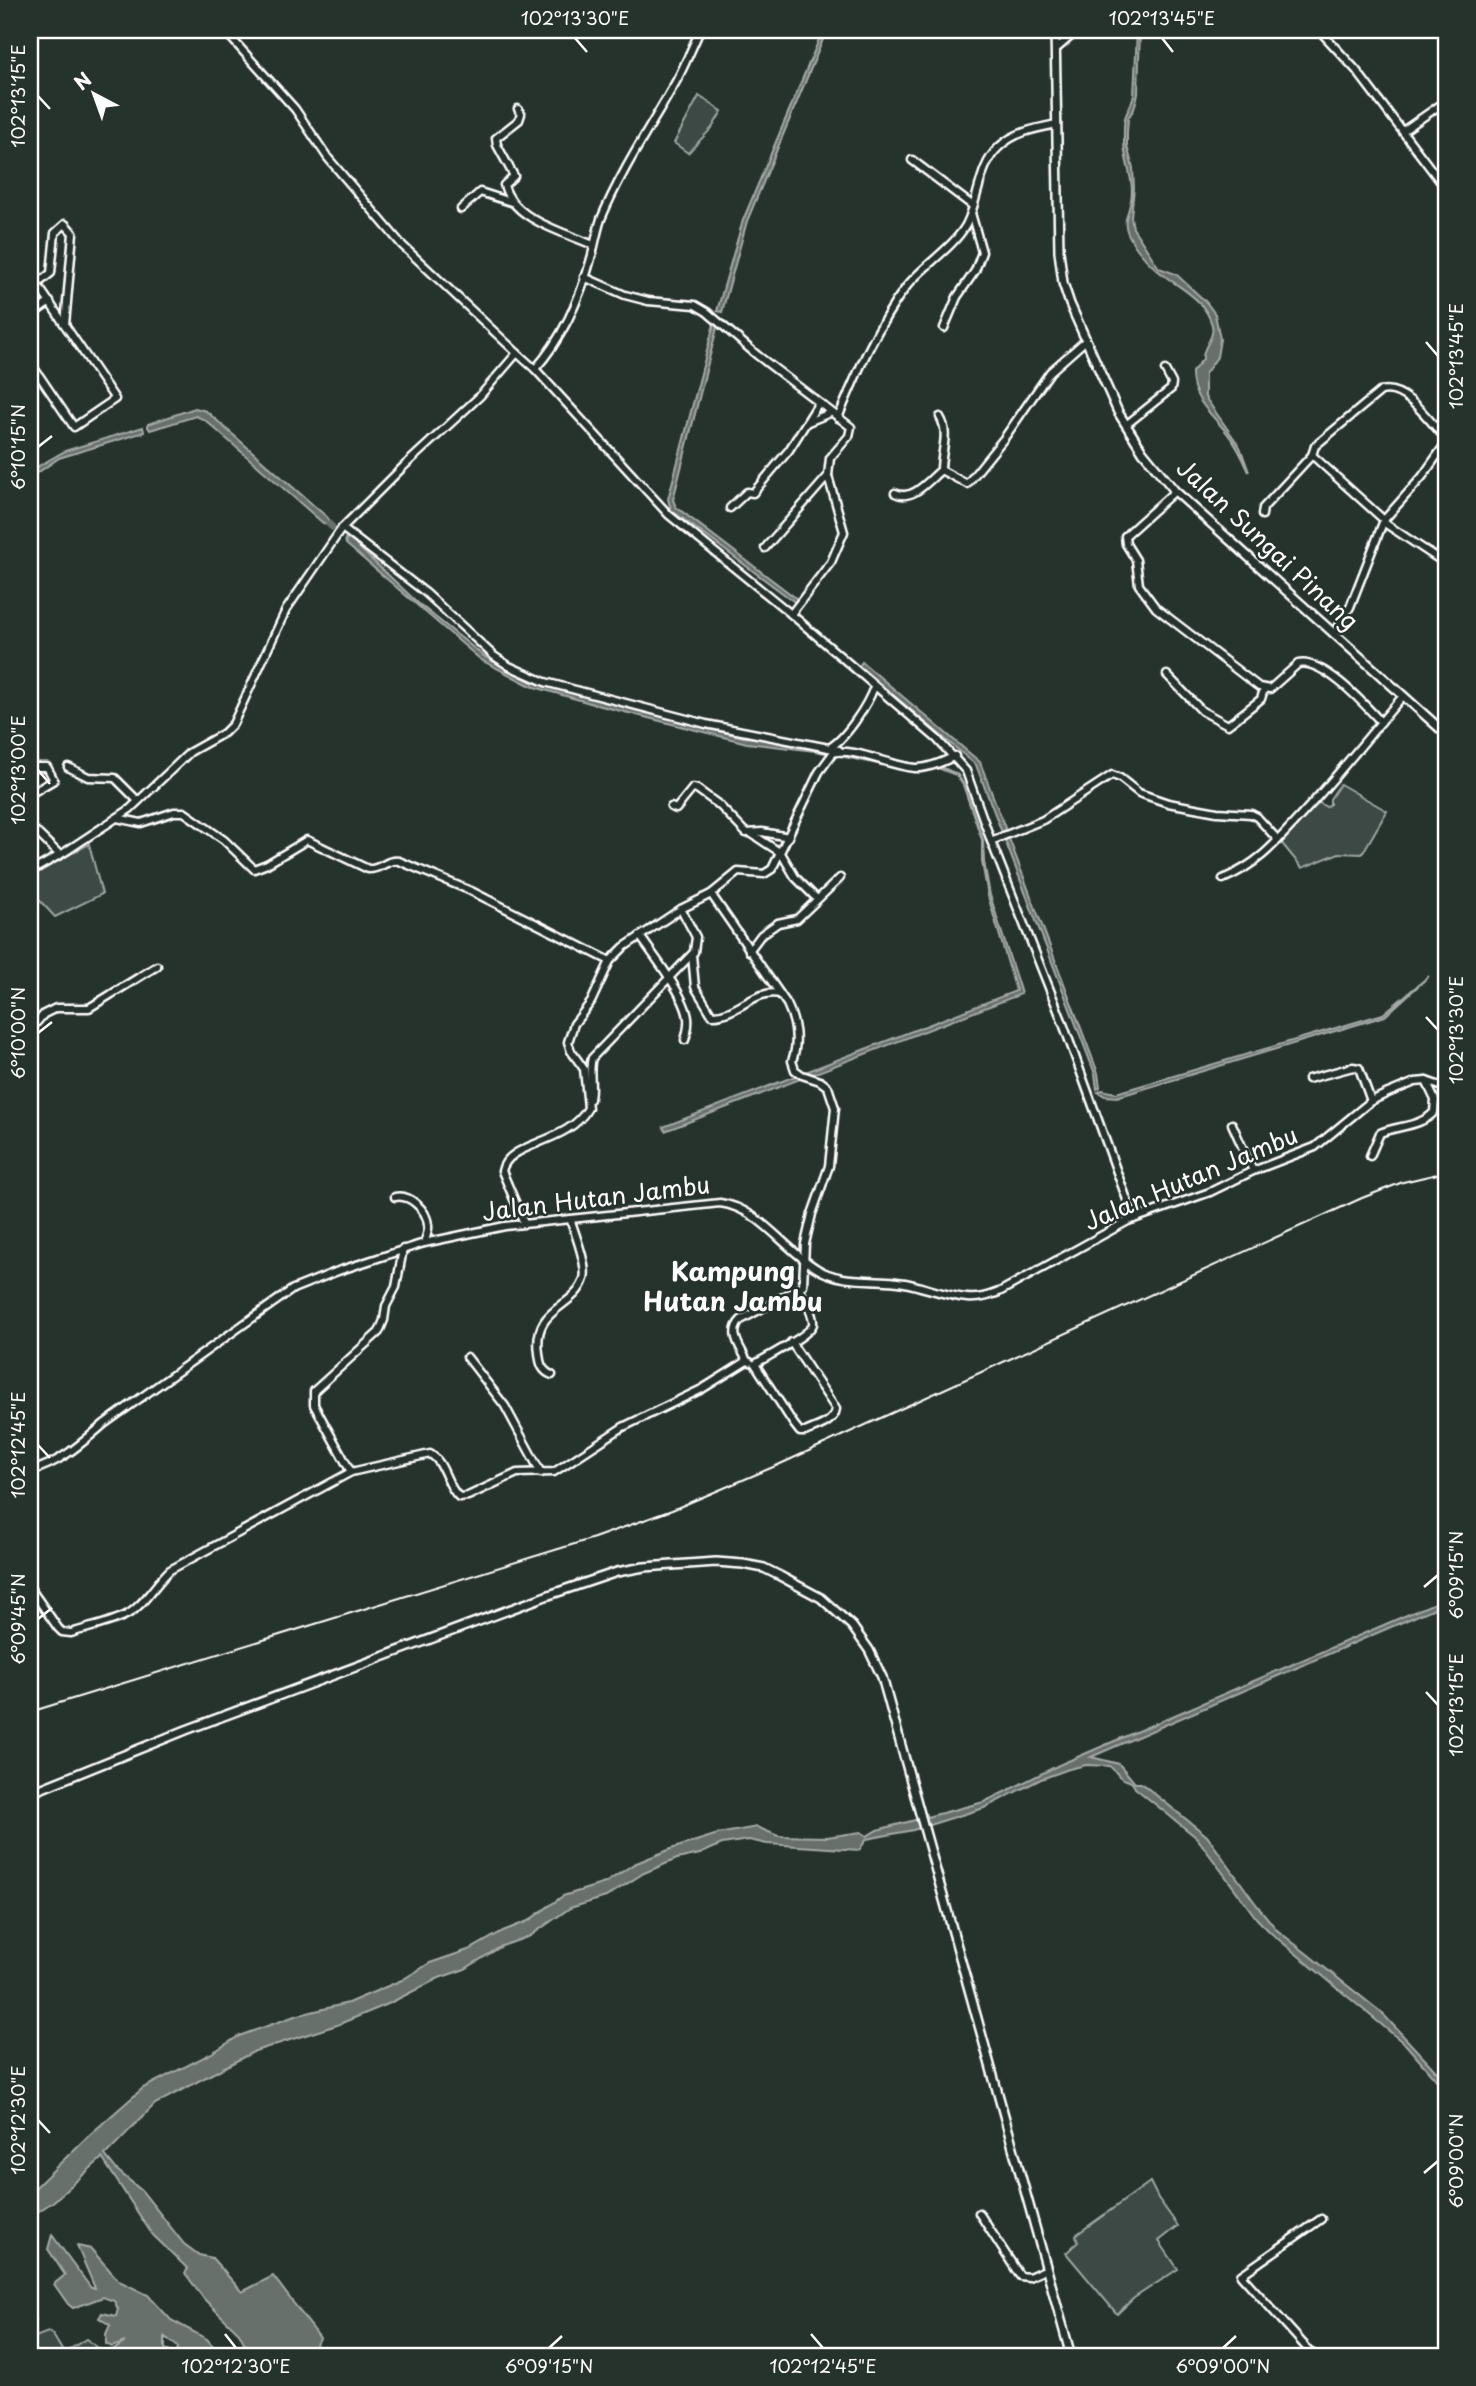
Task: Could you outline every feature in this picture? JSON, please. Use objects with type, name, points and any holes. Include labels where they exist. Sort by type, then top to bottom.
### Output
[{"type":"street","points":[[224,30],[295,109],[328,158],[402,245],[535,369],[669,515],[790,614],[955,756],[970,778],[991,841],[1061,1018],[1134,1219]]},
{"type":"street","points":[[535,369],[561,335],[584,277],[601,221],[625,169],[678,77],[700,30]]},
{"type":"street","name":"Jalan Sungai Pinang","points":[[1055,30],[1059,251],[1063,283],[1085,341],[1126,425],[1154,467],[1175,491],[1446,734]]},
{"type":"street","points":[[1056,49],[1079,30]]},
{"type":"street","points":[[1319,30],[1356,70],[1446,189]]},
{"type":"street","points":[[1403,131],[1446,101]]},
{"type":"street","points":[[511,202],[504,185],[514,176],[496,138],[519,120],[521,114],[518,109]]},
{"type":"street","points":[[838,418],[854,378],[900,296],[957,236],[972,209],[985,171],[997,148],[1021,134],[1057,124]]},
{"type":"street","points":[[912,160],[972,209],[982,252],[975,271],[951,308],[944,328]]},
{"type":"street","points":[[461,209],[480,192],[511,202],[545,224],[593,245]]},
{"type":"street","points":[[30,290],[51,273],[55,233],[65,224],[73,233],[65,325]]},
{"type":"street","points":[[584,277],[625,295],[648,301],[695,304],[720,321],[818,404],[851,427],[849,436],[830,458],[828,476],[844,532],[831,562],[790,614]]},
{"type":"street","points":[[30,362],[74,427],[115,399],[37,284]]},
{"type":"street","points":[[30,316],[50,303]]},
{"type":"street","points":[[941,470],[967,484],[1005,437],[1050,372],[1085,341]]},
{"type":"street","points":[[30,872],[117,818],[190,752],[233,724],[286,610],[342,528],[402,467],[480,396],[517,353]]},
{"type":"street","points":[[1126,425],[1171,389],[1172,383],[1165,370]]},
{"type":"street","points":[[1262,515],[1263,508],[1312,455],[1315,446],[1376,394],[1386,389],[1405,395],[1446,441],[1422,477],[1384,520],[1350,607],[1334,634]]},
{"type":"street","points":[[730,508],[747,492],[753,493],[789,450],[818,404]]},
{"type":"street","points":[[806,423],[830,413]]},
{"type":"street","points":[[940,417],[946,429],[941,451],[941,470]]},
{"type":"street","points":[[1312,455],[1386,524],[1446,564]]},
{"type":"street","points":[[895,493],[901,496],[909,495],[941,470]]},
{"type":"street","points":[[765,548],[828,476]]},
{"type":"street","points":[[1175,491],[1125,536],[1126,544],[1136,560],[1139,585],[1156,608],[1264,689],[1273,687],[1298,664],[1308,664],[1333,676],[1381,722]]},
{"type":"street","points":[[342,528],[370,547],[426,593],[494,656],[545,682],[706,724],[913,768],[936,765],[955,756]]},
{"type":"street","points":[[1167,675],[1202,711],[1228,725],[1261,699],[1264,689]]},
{"type":"street","points":[[588,1108],[584,1069],[568,1042],[574,1024],[591,1002],[610,961],[624,947],[681,909],[711,894],[738,872],[768,872],[781,853],[829,752],[845,733],[874,687]]},
{"type":"street","points":[[1223,879],[1253,864],[1268,852],[1334,780],[1404,696]]},
{"type":"street","points":[[30,764],[34,767],[47,767],[54,780],[30,794]]},
{"type":"street","points":[[68,767],[88,778],[115,778],[138,801]]},
{"type":"street","points":[[991,841],[1043,820],[1112,775],[1139,793],[1168,803],[1217,812],[1251,814],[1278,840]]},
{"type":"street","points":[[671,807],[676,809],[693,788],[697,789],[719,805],[743,831],[781,853],[794,877],[817,899]]},
{"type":"street","points":[[117,818],[141,823],[174,811],[184,812],[224,840],[254,869],[307,840],[368,869],[375,869],[390,861],[400,861],[471,891],[610,961]]},
{"type":"street","points":[[30,826],[60,855]]},
{"type":"street","points":[[752,834],[762,832],[789,837]]},
{"type":"street","points":[[749,951],[767,930],[778,923],[795,921],[840,878]]},
{"type":"street","points":[[711,894],[787,1004],[794,1022],[796,1045],[792,1061],[798,1073],[828,1087],[835,1108],[829,1166],[808,1228],[803,1260],[803,1285],[741,1320],[734,1326],[733,1333],[747,1361],[755,1364],[800,1432],[805,1432],[831,1419],[836,1409],[791,1342]]},
{"type":"street","points":[[524,1223],[502,1171],[503,1164],[517,1151],[567,1130],[583,1116],[588,1108],[593,1083],[590,1064],[592,1058],[692,956],[696,937],[681,909]]},
{"type":"street","points":[[640,936],[669,978],[685,1009],[688,1018],[685,1040]]},
{"type":"street","points":[[692,956],[695,987],[712,1015],[727,1013],[771,992],[780,994]]},
{"type":"street","points":[[30,1030],[44,1014],[57,1008],[89,1008],[157,966]]},
{"type":"street","points":[[1308,1079],[1359,1068],[1371,1101]]},
{"type":"street","points":[[1426,1081],[1446,1088]]},
{"type":"street","points":[[1370,1157],[1380,1133],[1422,1121],[1434,1112],[1435,1100],[1426,1081]]},
{"type":"street","name":"Jalan Hutan Jambu","points":[[30,1471],[50,1464],[70,1452],[104,1424],[293,1289],[424,1243],[524,1223],[571,1221],[693,1205],[732,1205],[752,1215],[803,1260],[831,1276],[903,1282],[965,1298],[982,1298],[999,1292],[1134,1219],[1210,1192],[1315,1147],[1371,1101],[1415,1082],[1426,1081]]},
{"type":"street","points":[[1232,1124],[1254,1171]]},
{"type":"street","points":[[395,1196],[411,1199],[425,1216],[428,1226],[424,1243]]},
{"type":"street","points":[[552,1375],[544,1371],[540,1361],[537,1340],[540,1327],[580,1285],[585,1275],[571,1221]]},
{"type":"street","points":[[351,1472],[314,1405],[314,1391],[379,1332],[386,1306],[394,1294],[403,1249]]},
{"type":"street","points":[[755,1364],[807,1333],[812,1327],[813,1320],[799,1288]]},
{"type":"street","points":[[467,1357],[505,1406],[541,1472]]},
{"type":"street","points":[[31,1593],[58,1628],[71,1633],[127,1614],[143,1601],[157,1581],[170,1570],[351,1472],[430,1454],[437,1459],[453,1492],[463,1497],[517,1474],[554,1472],[623,1427],[702,1389],[747,1361]]},
{"type":"street","points":[[30,1793],[186,1730],[588,1581],[644,1567],[743,1563],[780,1576],[821,1598],[852,1626],[869,1650],[882,1676],[1071,2356]]},
{"type":"street","points":[[979,2213],[1020,2276],[1028,2277],[1047,2269]]},
{"type":"street","points":[[1314,2356],[1241,2275],[1321,2219]]},
{"type":"shaded area","points":[[823,30],[827,30],[747,221],[722,312],[717,311],[743,220]]},
{"type":"shaded area","points":[[1137,30],[1140,30],[1138,94],[1128,118],[1127,133],[1127,146],[1133,168],[1133,228],[1159,268],[1176,274],[1215,314],[1220,339],[1217,357],[1205,374],[1205,397],[1240,447],[1249,472],[1234,442],[1198,398],[1195,390],[1192,372],[1203,359],[1204,350],[1212,334],[1208,315],[1196,299],[1148,261],[1127,231],[1126,219],[1132,193],[1124,149],[1124,124],[1134,95]]},
{"type":"shaded area","points":[[699,96],[722,111],[712,128],[688,153],[674,143]]},
{"type":"shaded area","points":[[715,320],[718,324],[673,500],[676,507],[797,599],[796,603],[671,510],[668,499]]},
{"type":"shaded area","points":[[195,408],[206,411],[328,518],[329,524],[323,523],[205,420],[196,416],[150,430],[148,427],[148,424]]},
{"type":"shaded area","points":[[143,427],[144,432],[59,458],[30,478],[30,471],[65,451]]},
{"type":"shaded area","points":[[345,539],[351,540],[419,604],[485,657],[531,682],[743,737],[782,740],[893,766],[939,766],[957,774],[964,785],[983,840],[990,895],[1021,994],[665,1131],[663,1127],[1016,991],[988,896],[982,862],[982,840],[963,785],[956,775],[938,768],[917,772],[815,751],[747,743],[531,686],[481,660],[346,544]]},
{"type":"shaded area","points":[[862,662],[980,762],[1098,1073],[1100,1087],[1097,1089],[1095,1074],[976,765],[859,666]]},
{"type":"shaded area","points":[[1340,784],[1387,811],[1362,854],[1339,853],[1302,868],[1280,841],[1318,802],[1326,807],[1330,804],[1330,799]]},
{"type":"shaded area","points":[[89,844],[102,894],[55,917],[30,890],[30,876]]},
{"type":"shaded area","points":[[1429,976],[1385,1016],[1117,1097],[1098,1092],[1102,1090],[1116,1093],[1383,1014]]},
{"type":"shaded area","points":[[1446,1598],[1444,1604],[1091,1757],[1119,1764],[1135,1783],[1141,1783],[1207,1836],[1277,1930],[1382,2013],[1446,2082],[1446,2091],[1406,2045],[1257,1919],[1197,1838],[1109,1766],[1086,1765],[1041,1779],[984,1808],[913,1830],[867,1839],[859,1850],[767,1844],[749,1840],[722,1844],[700,1854],[677,1859],[644,1873],[606,1897],[570,1908],[530,1936],[502,1946],[465,1969],[439,1978],[388,2004],[337,2025],[255,2051],[155,2104],[105,2155],[117,2170],[142,2191],[184,2244],[199,2255],[212,2258],[242,2292],[273,2276],[320,2338],[316,2344],[323,2356],[251,2356],[239,2333],[204,2299],[185,2273],[188,2269],[152,2234],[102,2158],[54,2201],[30,2217],[30,2190],[143,2088],[239,2036],[295,2016],[348,2003],[402,1980],[430,1963],[471,1949],[528,1921],[563,1896],[605,1883],[634,1864],[671,1849],[718,1834],[757,1827],[778,1836],[827,1837],[861,1832],[867,1836],[877,1830],[984,1802],[1059,1765]]},
{"type":"shaded area","points":[[1150,2182],[1178,2226],[1159,2241],[1178,2269],[1134,2298],[1117,2314],[1066,2253],[1078,2242],[1076,2235]]},
{"type":"shaded area","points":[[52,2235],[91,2288],[95,2288],[77,2246],[91,2249],[119,2281],[148,2295],[171,2320],[207,2339],[222,2356],[181,2356],[177,2351],[178,2347],[165,2337],[165,2349],[171,2351],[173,2356],[116,2356],[114,2350],[125,2342],[112,2347],[106,2344],[110,2325],[99,2318],[102,2313],[116,2316],[118,2309],[114,2301],[103,2297],[73,2308],[68,2304],[54,2284],[65,2275],[48,2249]]},
{"type":"shaded area","points":[[30,2312],[36,2320],[33,2338],[48,2332],[53,2335],[62,2350],[67,2351],[86,2339],[109,2356],[30,2356]]},
{"type":"waterway","points":[[329,524],[332,527]]},
{"type":"railway","points":[[30,1712],[594,1538],[672,1510],[778,1465],[1362,1198],[1403,1182],[1446,1172]]},
{"type":"district","name":"Kampung Hutan Jambu","points":[[733,1287]]}]
